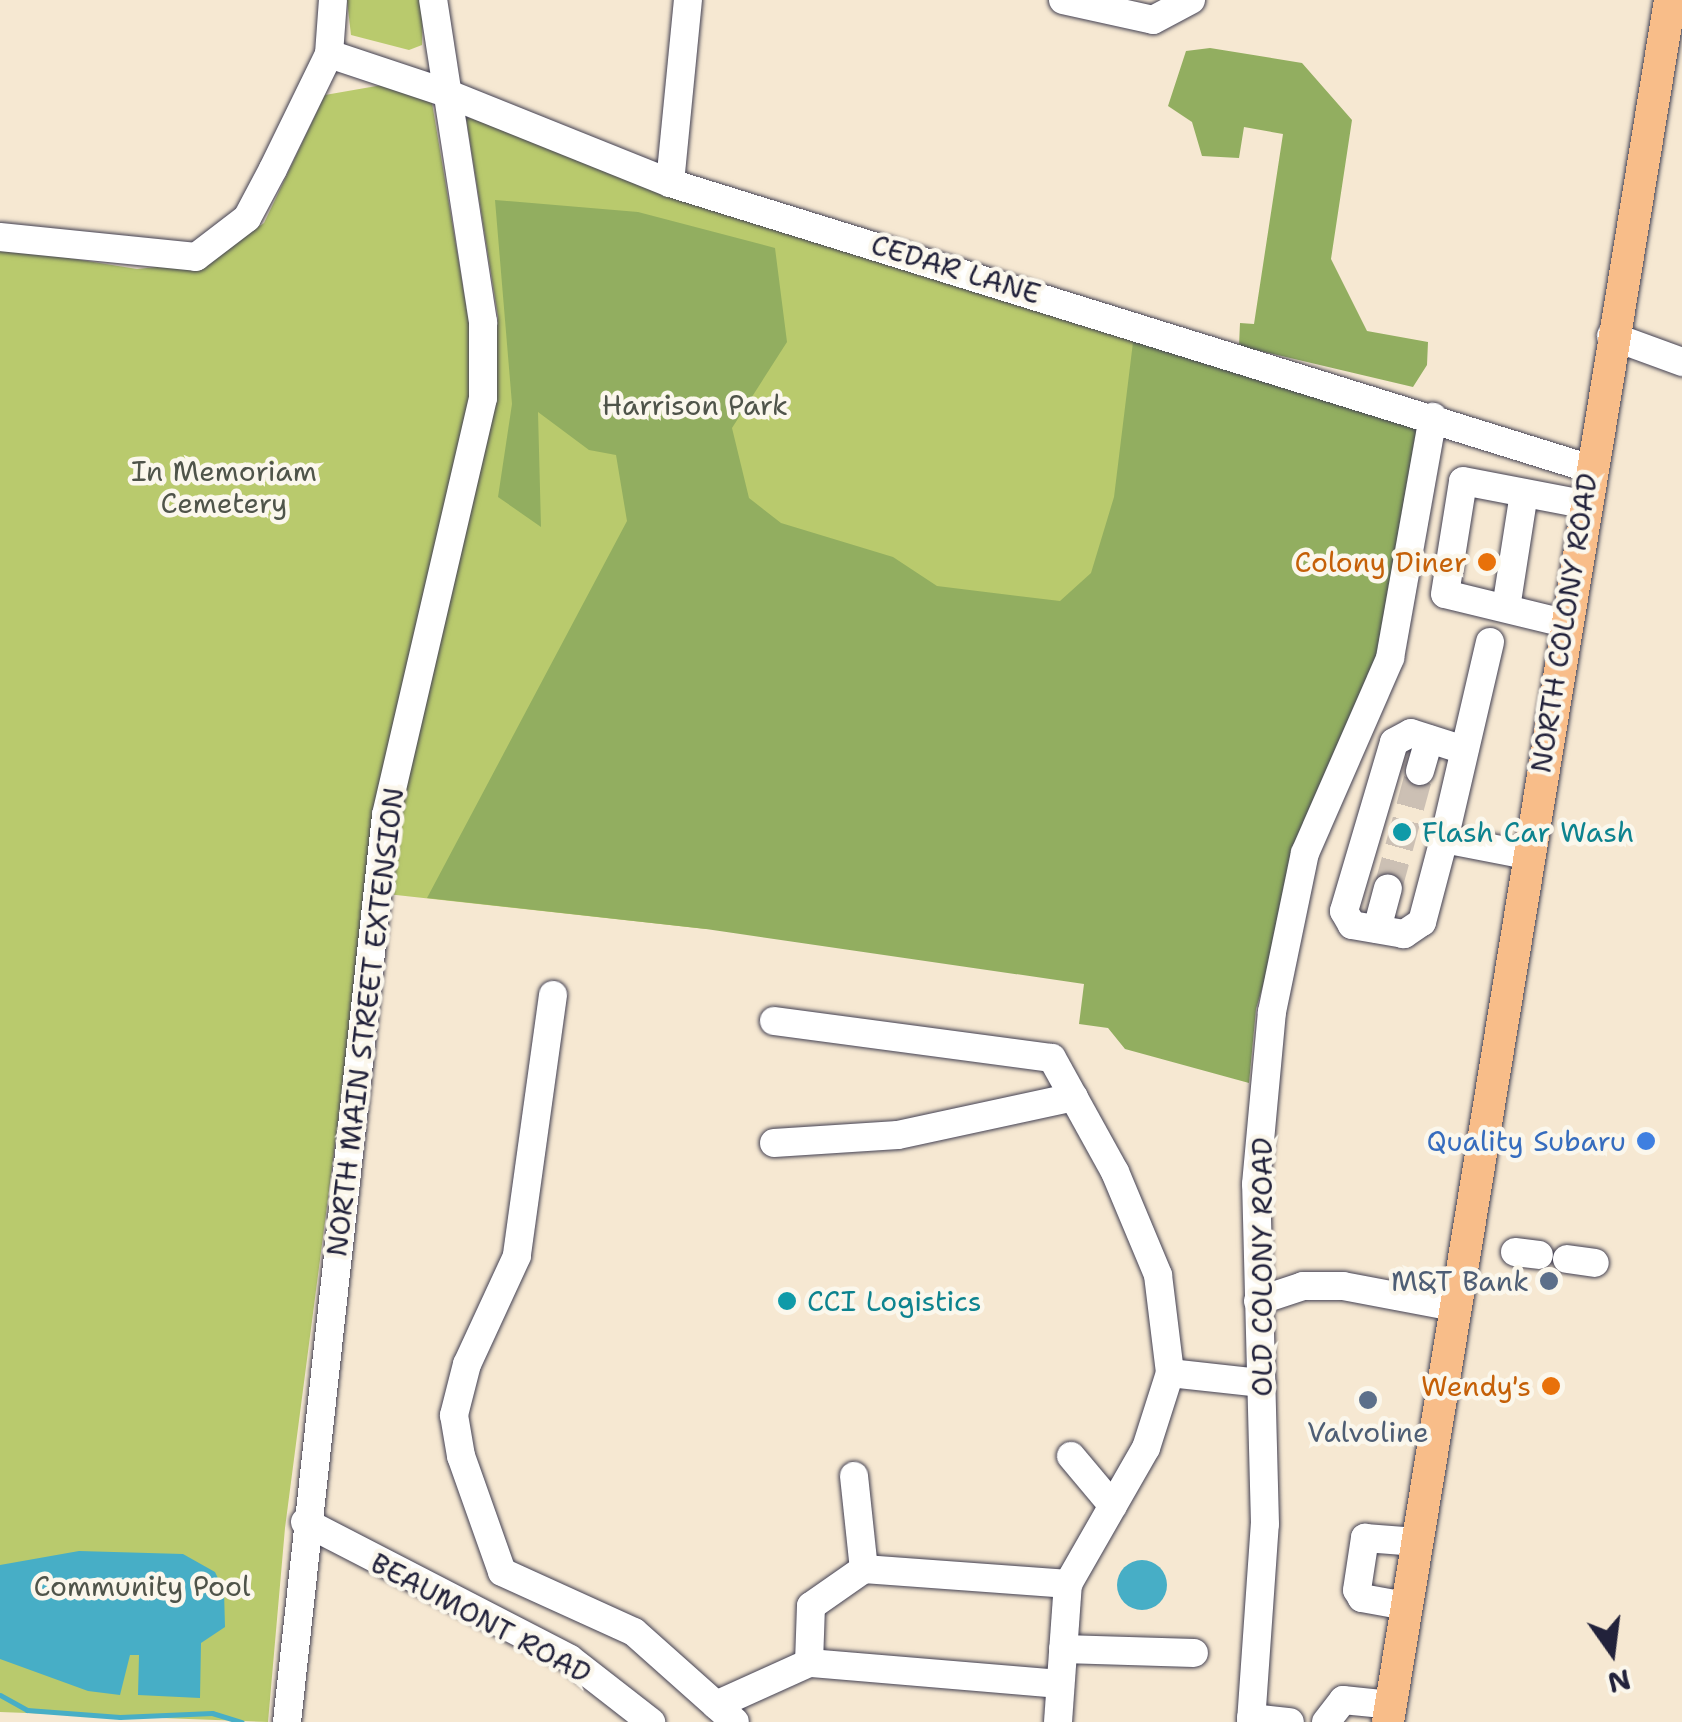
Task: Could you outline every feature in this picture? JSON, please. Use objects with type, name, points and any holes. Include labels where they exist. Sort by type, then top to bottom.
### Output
[{"type":"main road","name":"NORTH COLONY ROAD","points":[[1389,1714],[1582,504],[1670,0]]},
{"type":"street","points":[[0,237],[196,257],[247,218],[329,54],[332,0]]},
{"type":"street","name":"NORTH MAIN STREET EXTENSION","points":[[287,1722],[305,1522],[386,815],[483,398],[483,322],[433,0]]},
{"type":"street","points":[[670,183],[688,0]]},
{"type":"street","points":[[1063,0],[1153,20],[1192,0]]},
{"type":"street","name":"CEDAR LANE","points":[[329,54],[446,92],[670,183],[1588,468]]},
{"type":"street","points":[[1611,336],[1682,362]]},
{"type":"street","name":"OLD COLONY ROAD","points":[[1251,1720],[1265,1524],[1256,1184],[1272,1012],[1305,853],[1390,658],[1433,417]]},
{"type":"street","points":[[1564,623],[1445,594],[1463,481],[1582,504]]},
{"type":"street","points":[[1506,608],[1524,493]]},
{"type":"street","points":[[1464,750],[1411,733],[1394,742],[1344,912],[1352,925],[1404,934],[1422,922],[1444,839],[1490,642]]},
{"type":"street","points":[[1420,771],[1429,739]]},
{"type":"street","points":[[1444,839],[1526,855]]},
{"type":"street","points":[[1377,928],[1388,888]]},
{"type":"street","points":[[552,995],[517,1256],[467,1364],[454,1414],[461,1456],[502,1572],[634,1632],[726,1714],[809,1664],[1060,1684]]},
{"type":"street","points":[[774,1021],[1052,1058],[1115,1172],[1158,1275],[1170,1373],[1146,1448],[1068,1584],[1058,1722]]},
{"type":"street","points":[[774,1143],[898,1136],[1074,1097]]},
{"type":"street","points":[[1258,1302],[1303,1286],[1343,1286],[1454,1307]]},
{"type":"street","points":[[1170,1373],[1261,1383]]},
{"type":"street","points":[[1071,1456],[1112,1506]]},
{"type":"street","points":[[854,1476],[864,1569]]},
{"type":"street","name":"BEAUMONT ROAD","points":[[305,1522],[570,1659],[651,1722]]},
{"type":"street","points":[[1406,1606],[1362,1598],[1357,1590],[1365,1538],[1417,1542]]},
{"type":"street","points":[[809,1664],[811,1606],[864,1569],[1068,1584]]},
{"type":"street","points":[[1063,1649],[1194,1653]]},
{"type":"street","points":[[1326,1722],[1344,1700],[1389,1714]]},
{"type":"street","points":[[1251,1720],[1290,1722]]},
{"type":"green space","points":[[347,0],[423,0],[422,45],[409,50],[351,35]]},
{"type":"green space","points":[[1210,48],[1302,63],[1352,120],[1331,259],[1367,331],[1428,342],[1427,365],[1413,387],[1239,346],[1240,323],[1254,324],[1283,134],[1244,127],[1239,158],[1202,156],[1192,122],[1168,106],[1186,51]]},
{"type":"green space","name":"In Memoriam Cemetery","points":[[388,84],[432,103],[477,370],[376,830],[285,1528],[268,1722],[0,1712],[0,247],[137,269],[207,262],[264,223],[325,95]]},
{"type":"green space","name":"Harrison Park","points":[[466,117],[1420,427],[706,929],[387,894],[408,763],[492,394],[498,317]]},
{"type":"green space","name":"Harrison Park","points":[[495,200],[638,212],[775,248],[787,342],[732,428],[749,498],[781,523],[893,557],[937,586],[1060,601],[1091,573],[1114,497],[1134,334],[1420,427],[1377,658],[1325,774],[1256,1009],[1249,1083],[1125,1049],[1108,1028],[1079,1024],[1084,984],[706,929],[427,898],[627,521],[616,455],[589,450],[538,412],[541,527],[498,497],[512,404]]},
{"type":"water","points":[[79,1551],[183,1554],[215,1572],[224,1591],[225,1627],[201,1643],[200,1698],[138,1695],[139,1655],[130,1655],[120,1695],[88,1691],[0,1659],[0,1565]]},
{"type":"water","points":[[1142,1560],[1160,1567],[1167,1585],[1160,1603],[1142,1610],[1124,1603],[1117,1585],[1124,1567]]},
{"type":"waterway","points":[[0,1695],[27,1710],[120,1717],[212,1713],[242,1722]]},
{"type":"tunnel","points":[[1388,888],[1420,771]]},
{"type":"place","name":"Colony Diner","points":[[1487,562]]},
{"type":"place","name":"Flash Car Wash","points":[[1402,832]]},
{"type":"place","name":"Quality Subaru","points":[[1646,1141]]},
{"type":"place","name":"M&T Bank","points":[[1549,1281]]},
{"type":"place","name":"CCI Logistics","points":[[787,1301]]},
{"type":"place","name":"Wendy's","points":[[1551,1386]]},
{"type":"place","name":"Valvoline","points":[[1368,1400]]},
{"type":"park label","name":"Community Pool","points":[[142,1586]]}]
